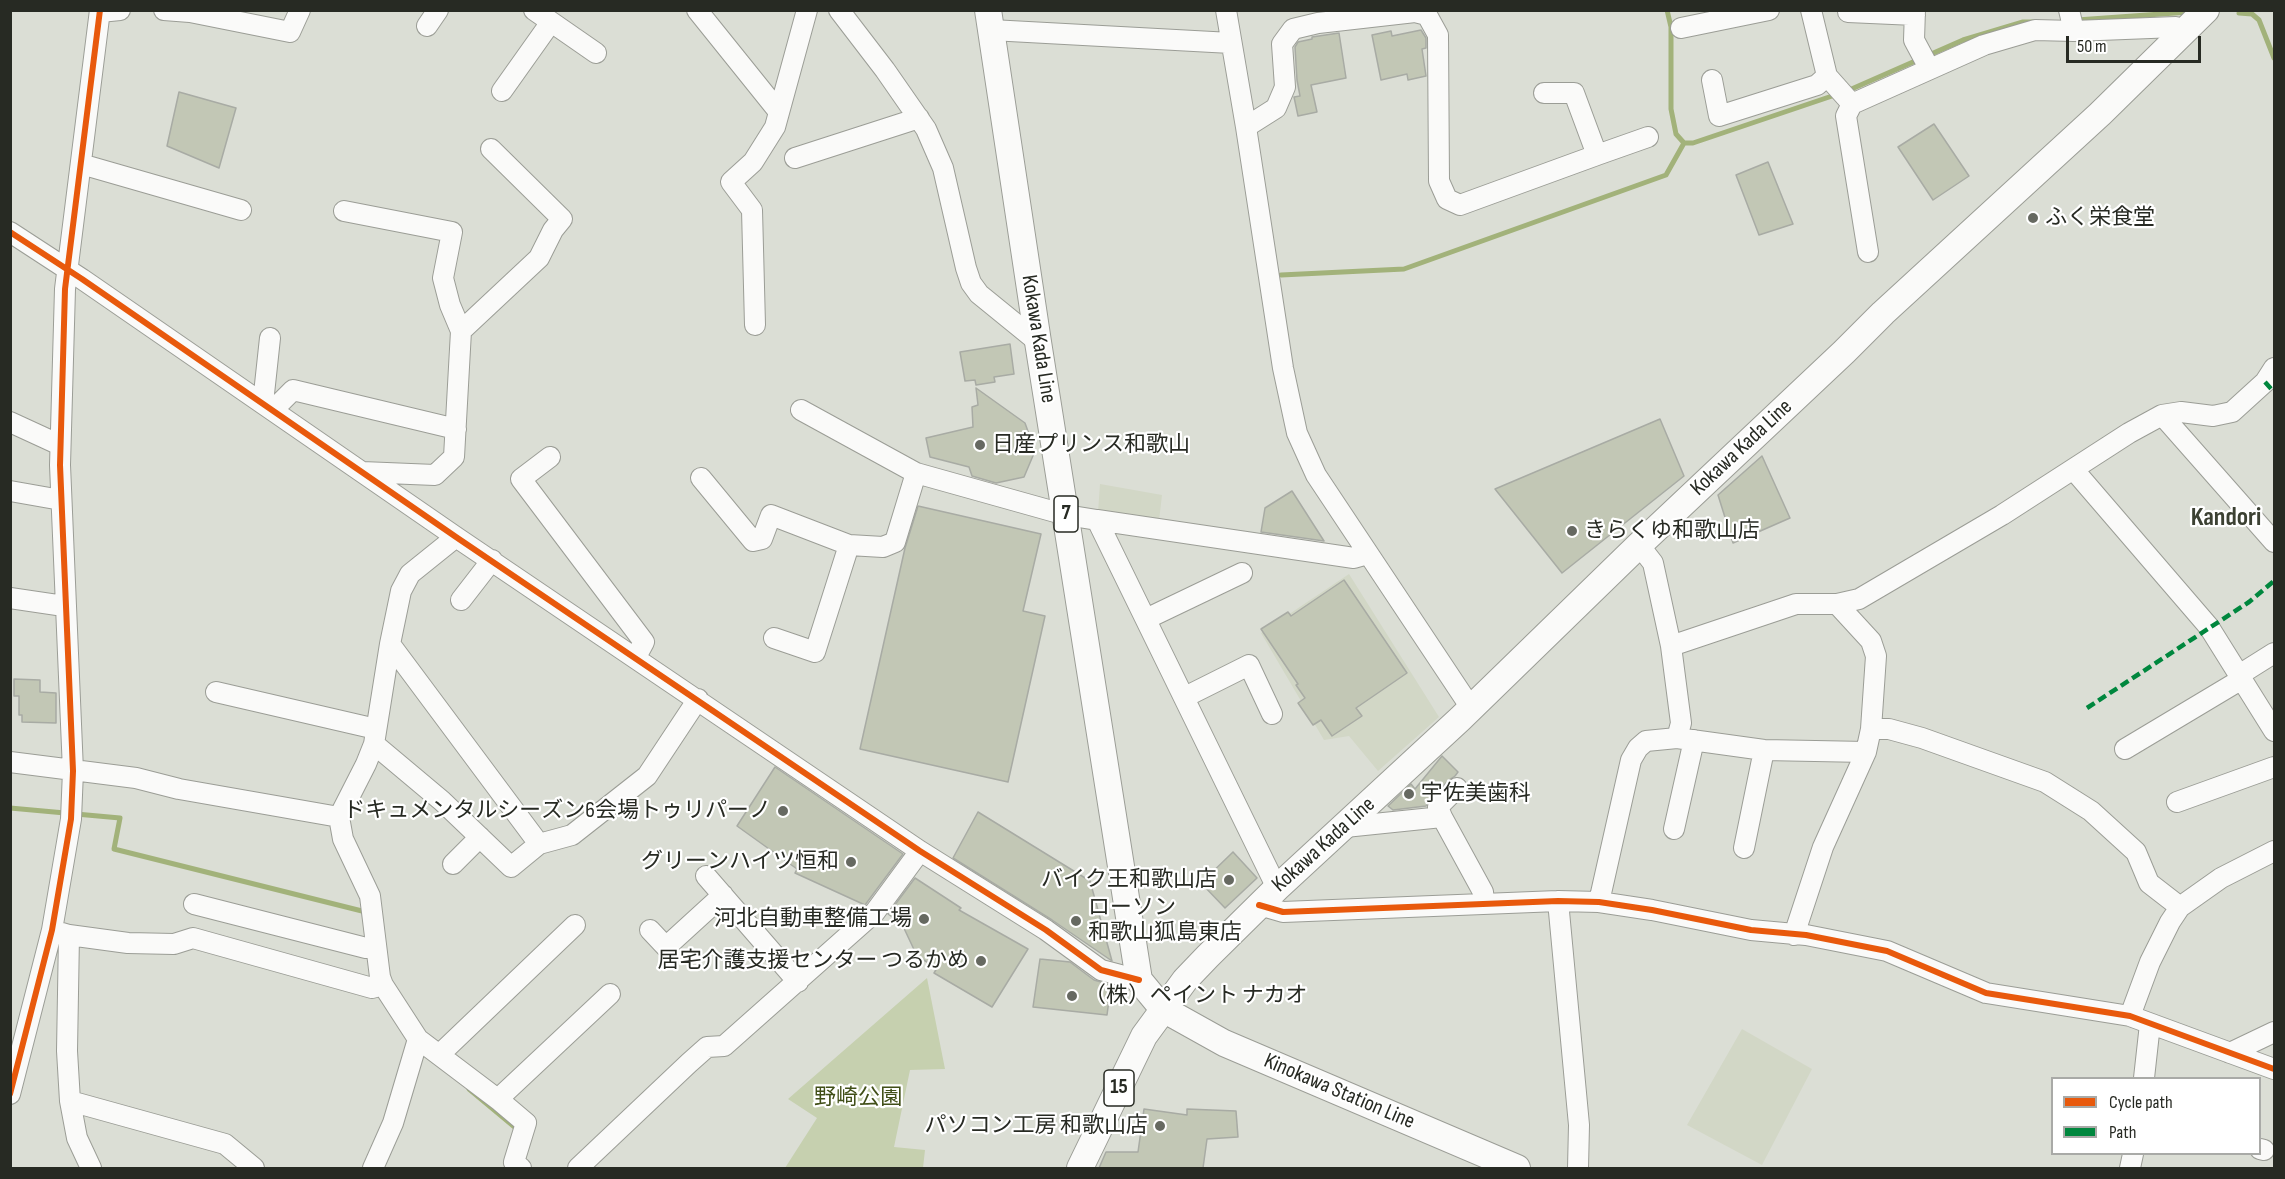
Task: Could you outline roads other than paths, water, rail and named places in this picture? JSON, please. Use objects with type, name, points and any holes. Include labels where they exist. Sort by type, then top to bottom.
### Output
[{"type":"main road","name":"Kokawa Kada Line","points":[[1163,1009],[1185,980],[1268,896],[1471,708],[1638,545],[1883,313],[2100,114],[2206,10]]},
{"type":"main road","name":"Kokawa Kada Line","points":[[990,20],[1038,342],[1139,980]]},
{"type":"main road","points":[[1139,980],[1163,1009]]},
{"type":"main road","name":"15","points":[[1080,1168],[1144,1036],[1163,1009]]},
{"type":"main road","name":"Kinokawa Station Line","points":[[1163,1009],[1224,1043],[1517,1168]]},
{"type":"street","points":[[91,1168],[77,1138],[70,1101],[60,932],[73,771],[64,606],[60,445],[66,269],[100,11],[120,10]]},
{"type":"street","points":[[164,10],[190,12],[290,32],[300,10]]},
{"type":"street","points":[[534,10],[596,53]]},
{"type":"street","points":[[697,10],[779,112]]},
{"type":"street","points":[[755,325],[752,210],[731,182],[753,162],[775,127],[807,10]]},
{"type":"street","points":[[839,10],[926,129],[943,168],[971,283],[979,294],[1038,342]]},
{"type":"street","points":[[1226,10],[1283,368],[1297,433],[1316,475],[1471,708]]},
{"type":"street","points":[[1681,28],[1769,10]]},
{"type":"street","points":[[1811,10],[1840,91],[1846,116],[1868,252]]},
{"type":"street","points":[[1848,10],[1848,12],[1915,13],[1914,40],[1926,62]]},
{"type":"street","points":[[1246,127],[1276,108],[1285,87],[1282,44],[1293,29],[1318,23],[1415,12],[1427,15],[1438,35],[1439,181],[1447,199],[1460,205],[1648,137]]},
{"type":"street","points":[[990,20],[1231,43]]},
{"type":"street","points":[[502,91],[551,22]]},
{"type":"street","points":[[1712,80],[1719,116],[1818,85],[1840,91],[1983,45],[2035,30],[2072,23],[2176,27],[2184,32]]},
{"type":"street","points":[[1544,93],[1574,93],[1597,155]]},
{"type":"street","points":[[795,158],[919,118]]},
{"type":"street","points":[[461,331],[539,258],[553,230],[562,219],[491,149]]},
{"type":"street","points":[[81,164],[241,210]]},
{"type":"street","points":[[344,211],[452,232],[443,278],[450,305],[461,331],[454,457],[435,475],[362,472]]},
{"type":"street","points":[[10,232],[920,851],[1046,930],[1101,970],[1139,980]]},
{"type":"street","points":[[268,407],[270,338]]},
{"type":"street","points":[[1671,646],[1796,604],[1837,604],[1858,599],[2002,515],[2162,415],[2181,412],[2213,416],[2232,412],[2265,382],[2274,368]]},
{"type":"street","points":[[268,407],[292,390],[456,429]]},
{"type":"street","points":[[801,410],[916,473],[1066,515],[1354,558],[1368,554]]},
{"type":"street","points":[[2162,415],[2274,542]]},
{"type":"street","points":[[10,422],[60,445]]},
{"type":"street","points":[[550,457],[521,479],[644,642],[636,657]]},
{"type":"street","points":[[2073,469],[2209,627],[2274,731]]},
{"type":"street","points":[[701,478],[753,540],[762,539],[771,515],[849,544],[883,547],[895,542],[916,473]]},
{"type":"street","points":[[10,491],[61,500]]},
{"type":"street","points":[[1098,520],[1185,697],[1268,896],[1283,912],[1558,901],[1599,902],[1652,910],[1751,930],[1806,935],[1887,951],[1986,993],[2130,1016],[2274,1069]]},
{"type":"street","points":[[456,537],[410,574],[401,591],[375,737],[366,764],[339,817],[343,839],[370,896],[372,947],[378,986],[417,1044],[439,1055],[498,1099],[525,1123],[514,1162],[521,1168]]},
{"type":"street","points":[[774,638],[815,652],[849,544]]},
{"type":"street","points":[[1638,545],[1653,563],[1671,646],[1685,739],[1674,829]]},
{"type":"street","points":[[461,600],[492,560]]},
{"type":"street","points":[[1146,619],[1242,573]]},
{"type":"street","points":[[10,598],[64,606]]},
{"type":"street","points":[[1794,935],[1823,847],[1866,752],[1871,729],[1876,656],[1871,641],[1837,604]]},
{"type":"street","points":[[390,644],[539,844]]},
{"type":"street","points":[[2125,749],[2241,677],[2274,653]]},
{"type":"street","points":[[1185,697],[1249,665],[1272,714]]},
{"type":"street","points":[[216,692],[375,737],[511,867],[539,844],[572,836],[647,776],[686,721],[698,699]]},
{"type":"street","points":[[1871,729],[1888,729],[1931,741],[2045,782],[2091,811],[2136,852],[2149,883],[2180,907]]},
{"type":"street","points":[[1599,902],[1631,760],[1638,748],[1646,741],[1685,739],[1764,750],[1866,752]]},
{"type":"street","points":[[1744,848],[1764,750]]},
{"type":"street","points":[[10,762],[136,778],[179,789],[339,817]]},
{"type":"street","points":[[2177,802],[2274,767]]},
{"type":"street","points":[[1457,788],[1438,807],[1483,892],[1484,903]]},
{"type":"street","points":[[1345,827],[1442,817]]},
{"type":"street","points":[[453,864],[480,837]]},
{"type":"street","points":[[578,1168],[689,1063],[708,1047],[724,1046],[875,912],[920,851]]},
{"type":"street","points":[[2130,1016],[2150,962],[2180,907],[2221,878],[2274,851]]},
{"type":"street","points":[[706,876],[798,982]]},
{"type":"street","points":[[650,930],[666,947],[723,896]]},
{"type":"street","points":[[1558,901],[1580,1125],[1578,1168]]},
{"type":"street","points":[[194,904],[372,947]]},
{"type":"street","points":[[439,1055],[575,925]]},
{"type":"street","points":[[60,932],[128,942],[174,944],[193,938],[378,986]]},
{"type":"street","points":[[10,1094],[60,932]]},
{"type":"street","points":[[498,1099],[610,994]]},
{"type":"street","points":[[2144,1077],[2150,1024]]},
{"type":"street","points":[[2230,1053],[2274,1032]]},
{"type":"street","points":[[373,1168],[393,1123],[417,1044]]},
{"type":"street","points":[[70,1101],[225,1144],[254,1168]]},
{"type":"waterway","points":[[1667,10],[1671,27],[1671,109],[1676,134],[1684,143],[1693,143],[1838,94]]},
{"type":"waterway","points":[[2077,20],[2189,12]]},
{"type":"waterway","points":[[2239,13],[2252,14],[2259,20],[2274,58]]},
{"type":"waterway","points":[[1847,91],[1963,40],[2023,22],[2034,22]]},
{"type":"waterway","points":[[1281,275],[1404,269],[1666,175],[1684,143]]},
{"type":"waterway","points":[[10,808],[120,818],[114,849],[366,912],[366,915]]},
{"type":"waterway","points":[[469,1089],[517,1129],[516,1132]]},
{"type":"place","name":"ふく栄食堂","points":[[2033,218]]},
{"type":"place","name":"日産プリンス和歌山","points":[[980,445]]},
{"type":"place","name":"きらくゆ和歌山店","points":[[1572,531]]},
{"type":"place","name":"宇佐美歯科","points":[[1409,794]]},
{"type":"place","name":"ドキュメンタルシーズン6会場トゥリパーノ","points":[[783,811]]},
{"type":"place","name":"グリーンハイツ恒和","points":[[851,862]]},
{"type":"place","name":"バイク王和歌山店","points":[[1229,880]]},
{"type":"place","name":"河北自動車整備工場","points":[[924,919]]},
{"type":"place","name":"ローソン 和歌山狐島東店","points":[[1076,921]]},
{"type":"place","name":"居宅介護支援センター つるかめ","points":[[981,961]]},
{"type":"place","name":"（株）ペイント ナカオ","points":[[1072,996]]},
{"type":"place","name":"パソコン工房 和歌山店","points":[[1160,1126]]},
{"type":"district","name":"Kandori","points":[[2226,518]]},
{"type":"park label","name":"野崎公園","points":[[858,1098]]}]
